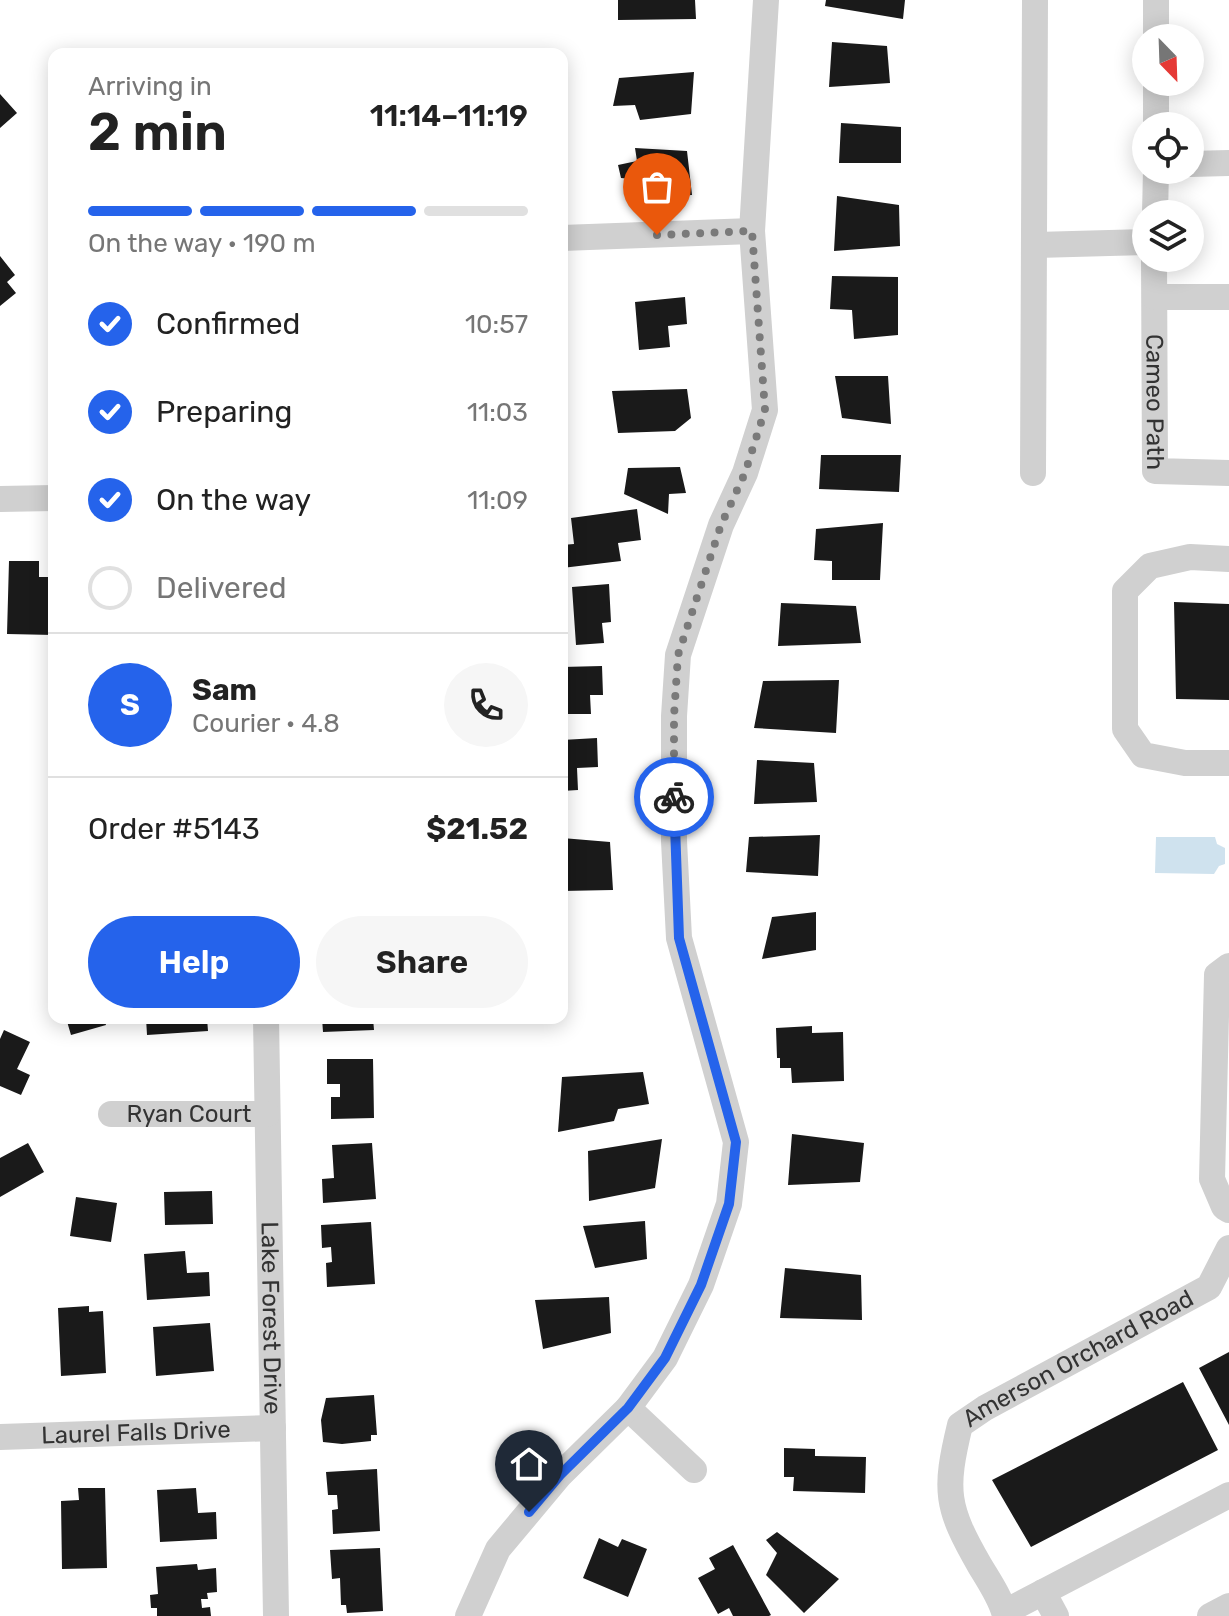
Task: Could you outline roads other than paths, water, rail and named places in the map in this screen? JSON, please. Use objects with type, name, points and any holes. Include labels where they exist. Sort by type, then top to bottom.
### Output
[{"type":"street","points":[[468,1616],[498,1549],[560,1475],[628,1408],[665,1358],[701,1285],[729,1204],[736,1142],[679,938],[674,841],[674,716],[678,655],[721,525],[745,473],[765,410],[752,231],[766,0]]},
{"type":"street","points":[[1033,473],[1035,0]]},
{"type":"street","points":[[1156,0],[1156,24]]},
{"type":"street","points":[[1204,164],[1229,163]]},
{"type":"street","points":[[568,238],[752,231]]},
{"type":"street","points":[[1036,245],[1132,242]]},
{"type":"street","name":"Cameo Path","points":[[1154,272],[1155,471],[1229,473]]},
{"type":"street","points":[[1155,297],[1229,297]]},
{"type":"street","points":[[0,499],[48,498]]},
{"type":"street","points":[[1229,559],[1190,557],[1150,566],[1125,591],[1125,729],[1143,755],[1185,763],[1229,763]]},
{"type":"street","points":[[1229,966],[1217,975],[1212,1179],[1224,1207],[1229,1210]]},
{"type":"street","name":"Lake Forest Drive","points":[[266,1024],[276,1616]]},
{"type":"street","name":"Ryan Court","points":[[111,1114],[267,1114]]},
{"type":"street","name":"Amerson Orchard Road","points":[[1229,1248],[1209,1287],[985,1408],[960,1425],[950,1466],[949,1498],[961,1533],[1005,1614],[1229,1495]]},
{"type":"street","points":[[628,1408],[694,1470]]},
{"type":"street","name":"Laurel Falls Drive","points":[[0,1437],[273,1428]]},
{"type":"street","points":[[1043,1592],[1056,1616]]},
{"type":"street","points":[[1210,1616],[1229,1606]]},
{"type":"water","points":[[1156,837],[1215,837],[1217,844],[1225,848],[1225,864],[1219,866],[1214,874],[1155,873]]}]
